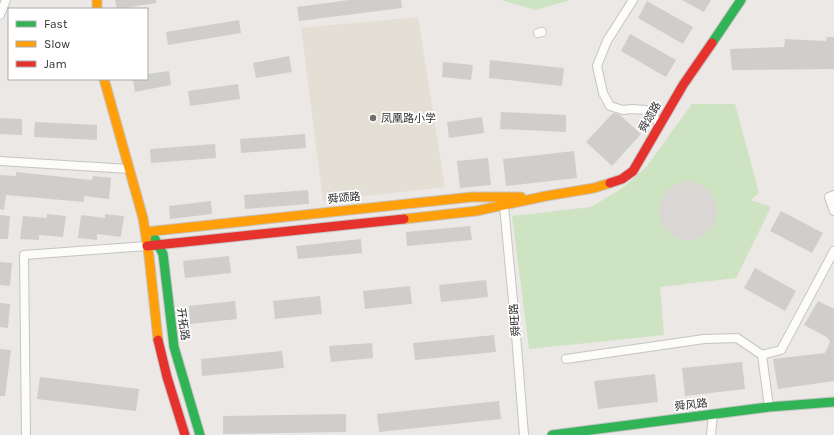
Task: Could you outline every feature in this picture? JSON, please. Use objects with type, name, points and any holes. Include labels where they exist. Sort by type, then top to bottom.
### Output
[{"type":"main road","name":"舜颂路","points":[[148,246],[476,211],[546,196],[594,188],[622,179],[633,171],[683,85],[741,0]]},
{"type":"main road","name":"开拓路","points":[[104,80],[143,218],[148,232],[163,254],[174,346],[200,435]]},
{"type":"main road","name":"舜颂路","points":[[148,232],[472,197],[546,196]]},
{"type":"main road","name":"开拓路","points":[[148,232],[148,246],[158,343],[185,435]]},
{"type":"main road","name":"舜风路","points":[[552,435],[769,407],[834,402]]},
{"type":"street","points":[[0,15],[6,0]]},
{"type":"street","points":[[633,0],[607,41],[597,66],[603,93],[610,106],[623,110],[646,110],[660,124]]},
{"type":"street","points":[[0,161],[129,169]]},
{"type":"street","points":[[834,195],[829,197],[834,210]]},
{"type":"street","name":"舜旺路","points":[[504,206],[524,435]]},
{"type":"street","points":[[26,435],[24,255],[148,246]]},
{"type":"street","points":[[762,355],[781,350],[834,251]]},
{"type":"street","points":[[566,359],[704,339],[737,338],[762,355],[769,407]]},
{"type":"street","points":[[712,435],[713,414]]},
{"type":"shaded area","name":"凤凰路小学","points":[[418,17],[445,187],[323,201],[301,28]]},
{"type":"shaded area","points":[[688,182],[699,184],[712,195],[715,200],[717,211],[715,222],[704,235],[699,238],[688,240],[677,238],[664,227],[661,222],[659,211],[661,200],[672,187],[677,184]]},
{"type":"green space","points":[[501,0],[570,0],[536,10]]},
{"type":"green space","points":[[692,104],[735,104],[759,193],[751,200],[771,207],[736,278],[660,287],[664,335],[529,349],[512,216],[591,207],[624,187],[647,166]]},
{"type":"building","points":[[115,0],[156,0],[156,3],[117,8]]},
{"type":"building","points":[[349,0],[401,0],[402,8],[299,21],[297,7]]},
{"type":"building","points":[[682,0],[711,0],[704,12]]},
{"type":"building","points":[[647,1],[693,27],[683,44],[638,18]]},
{"type":"building","points":[[239,20],[241,33],[168,45],[166,32]]},
{"type":"building","points":[[630,34],[676,60],[666,77],[621,51]]},
{"type":"building","points":[[827,37],[834,37],[834,69],[732,70],[730,49],[784,47],[785,39],[826,41]]},
{"type":"building","points":[[289,56],[292,72],[256,78],[253,63]]},
{"type":"building","points":[[490,60],[564,68],[562,86],[489,78]]},
{"type":"building","points":[[443,62],[473,65],[471,80],[442,77]]},
{"type":"building","points":[[169,71],[171,85],[135,92],[133,80],[148,80],[148,74]]},
{"type":"building","points":[[238,84],[240,99],[190,106],[188,91]]},
{"type":"building","points":[[501,112],[566,115],[566,132],[500,129]]},
{"type":"building","points":[[613,113],[620,115],[641,134],[612,166],[586,142]]},
{"type":"building","points":[[482,117],[484,133],[449,138],[447,122]]},
{"type":"building","points":[[0,118],[22,119],[22,135],[0,134]]},
{"type":"building","points":[[35,122],[97,125],[97,140],[34,137]]},
{"type":"building","points":[[305,134],[306,148],[241,153],[240,139]]},
{"type":"building","points":[[215,144],[216,158],[151,163],[150,149]]},
{"type":"building","points":[[574,151],[577,178],[506,186],[503,159]]},
{"type":"building","points":[[488,158],[491,185],[460,188],[457,161]]},
{"type":"building","points":[[16,172],[92,180],[93,176],[111,178],[109,199],[84,196],[84,202],[6,195],[4,210],[0,209],[0,175],[16,176]]},
{"type":"building","points":[[308,190],[309,204],[245,209],[244,195]]},
{"type":"building","points":[[211,201],[212,214],[170,219],[169,206]]},
{"type":"building","points":[[781,211],[823,233],[812,253],[770,231]]},
{"type":"building","points":[[47,214],[66,216],[63,237],[39,235],[39,240],[20,239],[23,216],[47,218]]},
{"type":"building","points":[[105,214],[124,216],[121,237],[97,234],[97,240],[78,238],[81,215],[105,218]]},
{"type":"building","points":[[0,215],[10,216],[8,239],[0,239]]},
{"type":"building","points":[[470,226],[472,240],[407,246],[406,232]]},
{"type":"building","points":[[361,239],[362,253],[298,259],[296,246]]},
{"type":"building","points":[[229,256],[231,273],[185,278],[183,261]]},
{"type":"building","points":[[0,262],[12,263],[10,286],[0,285]]},
{"type":"building","points":[[755,268],[796,291],[785,311],[744,288]]},
{"type":"building","points":[[486,280],[488,297],[441,302],[439,285]]},
{"type":"building","points":[[410,286],[412,304],[365,309],[363,291]]},
{"type":"building","points":[[320,296],[322,314],[275,319],[273,301]]},
{"type":"building","points":[[235,301],[237,319],[190,324],[189,306]]},
{"type":"building","points":[[818,301],[834,309],[834,381],[778,389],[773,359],[825,353],[830,342],[827,337],[804,325]]},
{"type":"building","points":[[0,303],[10,304],[8,328],[0,327]]},
{"type":"building","points":[[494,335],[496,352],[415,360],[413,343]]},
{"type":"building","points":[[372,343],[373,358],[331,362],[329,346]]},
{"type":"building","points":[[0,349],[11,350],[5,396],[0,396]]},
{"type":"building","points":[[282,351],[284,368],[202,376],[201,359]]},
{"type":"building","points":[[742,362],[745,389],[685,396],[682,368]]},
{"type":"building","points":[[655,374],[658,402],[598,409],[594,381]]},
{"type":"building","points":[[40,377],[139,389],[136,411],[37,399]]},
{"type":"building","points":[[499,401],[501,419],[379,432],[377,414]]},
{"type":"building","points":[[346,414],[346,432],[223,434],[223,416]]},
{"type":"traffic: fast","points":[[712,43],[741,0]]},
{"type":"traffic: fast","points":[[155,239],[163,254],[174,347],[200,435]]},
{"type":"traffic: fast","points":[[552,435],[769,407],[834,402]]},
{"type":"traffic: slow","points":[[97,0],[97,8]]},
{"type":"traffic: slow","points":[[104,80],[143,218],[149,256],[158,340]]},
{"type":"traffic: slow","points":[[404,219],[476,211],[546,196],[594,188],[610,183]]},
{"type":"traffic: slow","points":[[145,232],[472,197],[521,197]]},
{"type":"traffic: jam","points":[[610,183],[622,179],[633,171],[683,85],[712,43]]},
{"type":"traffic: jam","points":[[147,246],[404,219]]},
{"type":"traffic: jam","points":[[158,340],[167,377],[185,435]]},
{"type":"place","name":"凤凰路小学","points":[[373,118]]}]
